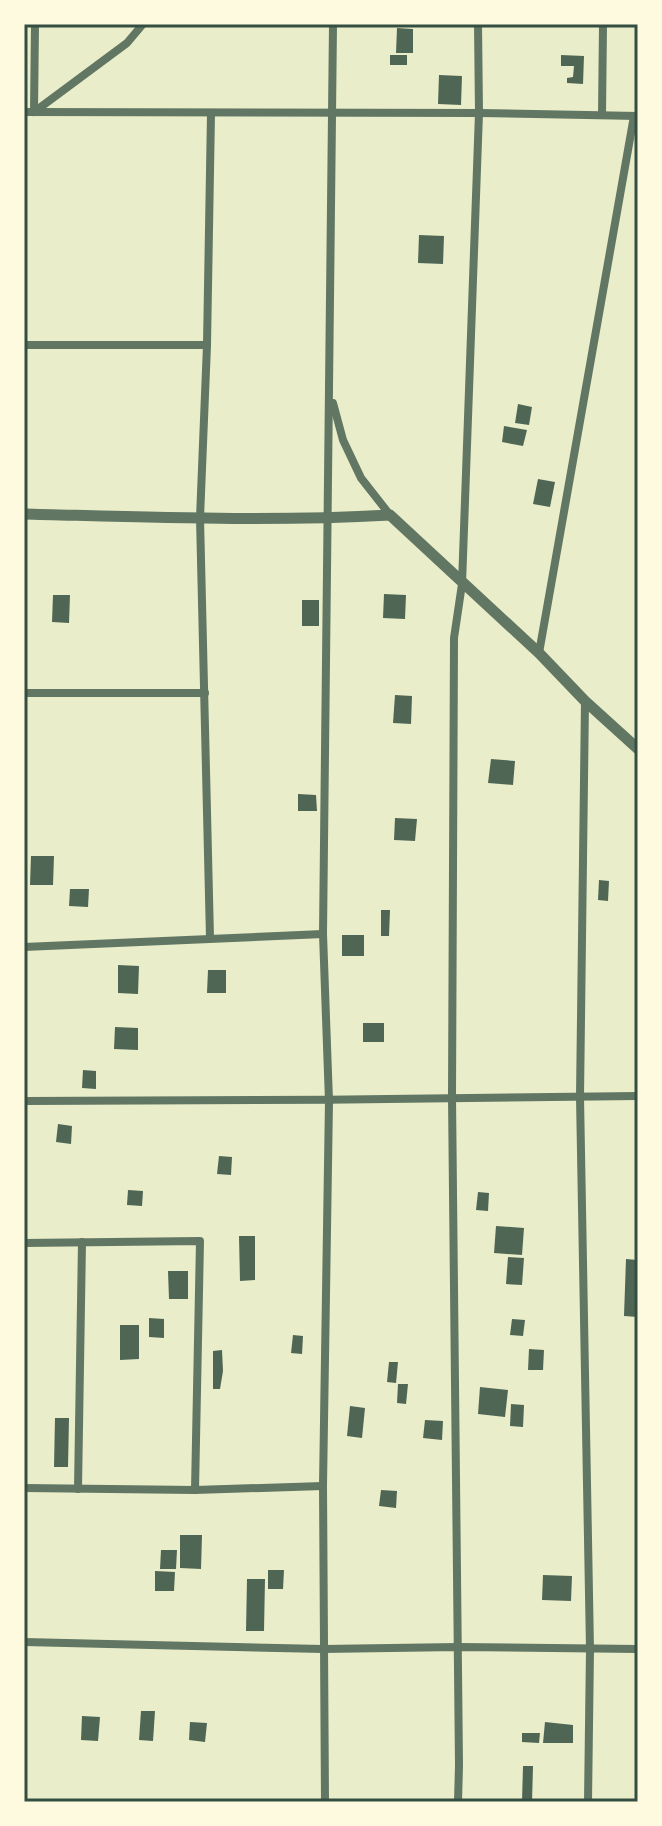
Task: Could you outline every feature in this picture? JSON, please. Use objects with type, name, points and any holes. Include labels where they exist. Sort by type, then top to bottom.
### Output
[{"type":"street","points":[[29,112],[35,24]]},
{"type":"street","points":[[29,112],[127,43],[143,24]]},
{"type":"street","points":[[325,1802],[323,1486],[329,1101],[323,934],[333,24]]},
{"type":"street","points":[[458,1802],[452,1097],[454,638],[462,584],[479,113],[478,24]]},
{"type":"street","points":[[602,115],[603,24]]},
{"type":"street","points":[[29,112],[636,116],[539,653]]},
{"type":"street","points":[[210,938],[200,518],[211,113]]},
{"type":"street","points":[[24,345],[207,345]]},
{"type":"street","points":[[330,389],[343,440],[361,478],[390,515],[539,653],[585,701],[637,743]]},
{"type":"street","points":[[24,514],[200,518],[390,515]]},
{"type":"street","points":[[24,693],[205,693]]},
{"type":"street","points":[[585,701],[580,1097],[590,1649],[588,1802]]},
{"type":"street","points":[[24,947],[323,934]]},
{"type":"street","points":[[24,1101],[329,1101],[638,1096]]},
{"type":"street","points":[[24,1243],[200,1241],[195,1490]]},
{"type":"street","points":[[78,1489],[82,1242]]},
{"type":"street","points":[[24,1488],[195,1490],[323,1486]]},
{"type":"street","points":[[24,1642],[323,1649],[638,1649]]},
{"type":"building","points":[[397,28],[413,29],[413,53],[396,53]]},
{"type":"building","points":[[390,55],[407,55],[407,65],[390,65]]},
{"type":"building","points":[[561,55],[584,56],[583,84],[567,83],[567,78],[573,77],[574,66],[561,66]]},
{"type":"building","points":[[439,75],[462,76],[461,105],[438,104]]},
{"type":"building","points":[[419,235],[444,236],[443,264],[418,263]]},
{"type":"building","points":[[518,404],[532,407],[529,425],[515,423]]},
{"type":"building","points":[[504,426],[527,430],[523,446],[502,442]]},
{"type":"building","points":[[538,479],[555,482],[550,507],[533,504]]},
{"type":"building","points":[[384,594],[406,595],[405,619],[383,618]]},
{"type":"building","points":[[53,595],[70,595],[69,623],[52,622]]},
{"type":"building","points":[[302,600],[319,600],[319,626],[302,626]]},
{"type":"building","points":[[395,695],[412,696],[411,724],[393,723]]},
{"type":"building","points":[[491,759],[515,761],[513,785],[488,783]]},
{"type":"building","points":[[298,794],[316,795],[317,811],[298,811]]},
{"type":"building","points":[[395,818],[417,819],[415,841],[394,840]]},
{"type":"building","points":[[31,856],[54,856],[53,885],[30,885]]},
{"type":"building","points":[[599,880],[609,881],[608,901],[598,900]]},
{"type":"building","points":[[70,889],[89,889],[88,907],[69,906]]},
{"type":"building","points":[[381,910],[390,910],[389,936],[381,936]]},
{"type":"building","points":[[342,935],[364,935],[364,956],[342,956]]},
{"type":"building","points":[[118,965],[139,966],[138,994],[118,993]]},
{"type":"building","points":[[208,970],[226,970],[226,993],[207,993]]},
{"type":"building","points":[[363,1023],[384,1023],[384,1042],[363,1042]]},
{"type":"building","points":[[115,1027],[138,1028],[138,1050],[114,1049]]},
{"type":"building","points":[[83,1070],[96,1071],[96,1089],[82,1088]]},
{"type":"building","points":[[58,1124],[72,1126],[71,1144],[56,1142]]},
{"type":"building","points":[[219,1156],[232,1157],[231,1175],[217,1174]]},
{"type":"building","points":[[128,1190],[143,1191],[142,1206],[127,1205]]},
{"type":"building","points":[[478,1192],[489,1193],[488,1211],[476,1210]]},
{"type":"building","points":[[496,1226],[524,1228],[522,1255],[494,1253]]},
{"type":"building","points":[[239,1236],[255,1236],[255,1280],[240,1281]]},
{"type":"building","points":[[508,1257],[524,1258],[522,1285],[506,1284]]},
{"type":"building","points":[[626,1259],[638,1260],[638,1317],[624,1316]]},
{"type":"building","points":[[168,1271],[188,1271],[188,1299],[169,1299]]},
{"type":"building","points":[[149,1318],[164,1319],[164,1338],[149,1337]]},
{"type":"building","points":[[512,1319],[525,1320],[523,1336],[510,1335]]},
{"type":"building","points":[[120,1325],[139,1325],[139,1359],[120,1360]]},
{"type":"building","points":[[293,1335],[303,1336],[302,1354],[291,1353]]},
{"type":"building","points":[[529,1349],[544,1350],[543,1370],[528,1370]]},
{"type":"building","points":[[222,1350],[220,1389],[213,1389],[213,1351]]},
{"type":"building","points":[[389,1362],[398,1362],[396,1383],[387,1382]]},
{"type":"building","points":[[398,1384],[408,1384],[406,1404],[397,1403]]},
{"type":"building","points":[[480,1387],[508,1390],[505,1417],[478,1414]]},
{"type":"building","points":[[511,1404],[524,1405],[523,1427],[510,1426]]},
{"type":"building","points":[[350,1406],[365,1408],[362,1438],[347,1436]]},
{"type":"building","points":[[55,1418],[69,1418],[68,1467],[54,1467]]},
{"type":"building","points":[[425,1420],[443,1421],[442,1440],[423,1438]]},
{"type":"building","points":[[381,1490],[397,1491],[396,1508],[379,1506]]},
{"type":"building","points":[[180,1535],[202,1535],[201,1569],[180,1568]]},
{"type":"building","points":[[161,1550],[177,1550],[176,1569],[160,1569]]},
{"type":"building","points":[[268,1570],[284,1570],[283,1589],[268,1589]]},
{"type":"building","points":[[155,1571],[175,1572],[174,1591],[155,1591]]},
{"type":"building","points":[[543,1575],[572,1576],[571,1601],[542,1600]]},
{"type":"building","points":[[247,1579],[265,1579],[264,1631],[246,1631]]},
{"type":"building","points":[[141,1711],[155,1711],[153,1741],[139,1740]]},
{"type":"building","points":[[82,1716],[100,1717],[98,1741],[81,1740]]},
{"type":"building","points":[[190,1722],[207,1723],[205,1742],[189,1740]]},
{"type":"building","points":[[545,1722],[573,1725],[573,1743],[543,1743]]},
{"type":"building","points":[[522,1733],[540,1733],[539,1743],[522,1742]]},
{"type":"building","points":[[523,1766],[533,1766],[532,1802],[522,1802]]}]
